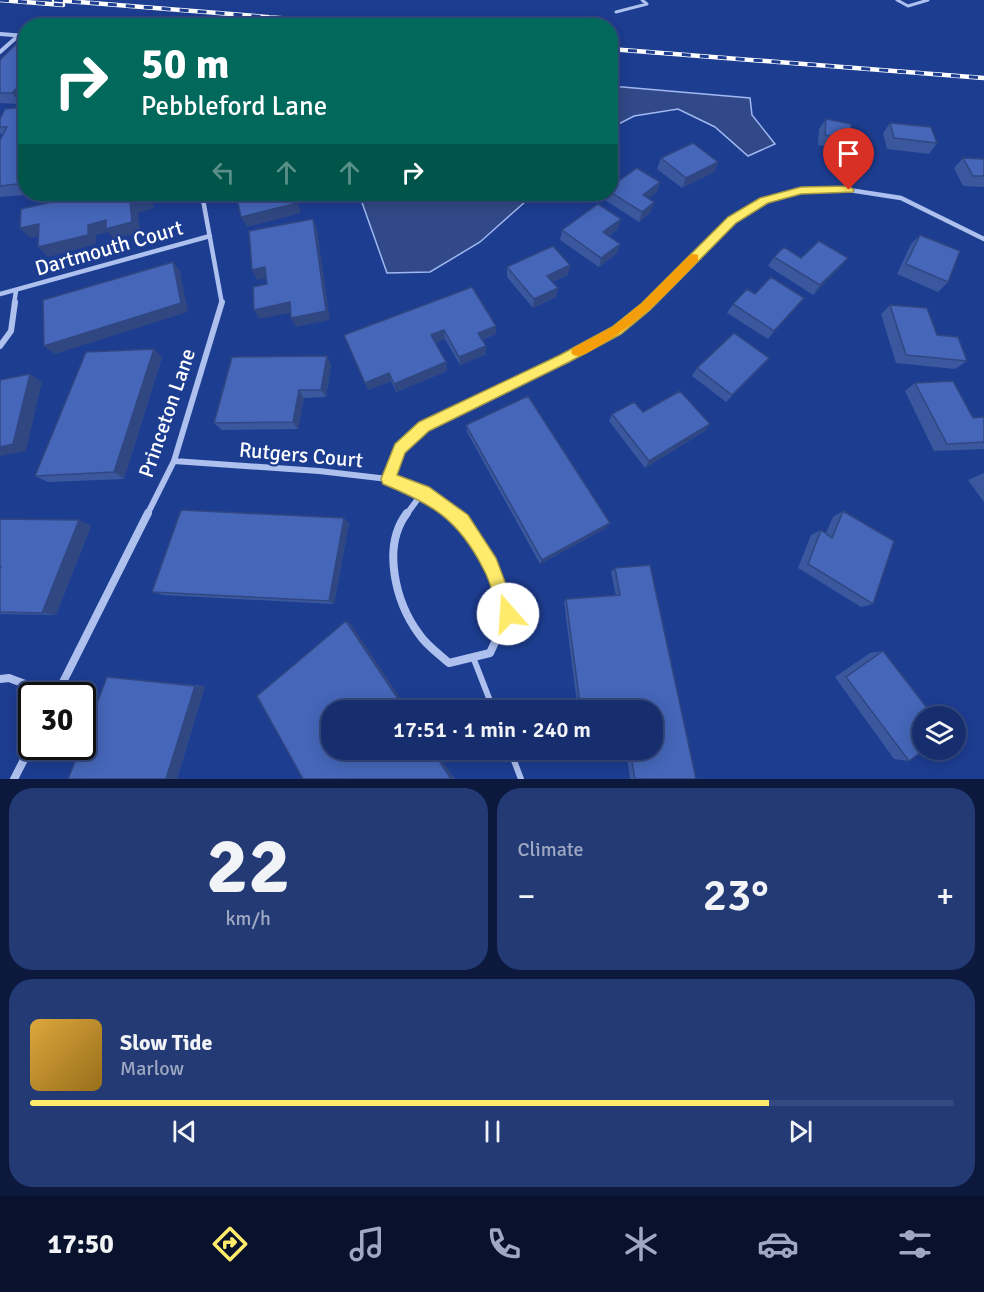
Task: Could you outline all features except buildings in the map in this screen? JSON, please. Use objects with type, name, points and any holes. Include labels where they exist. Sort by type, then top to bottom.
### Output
[{"type":"street","points":[[0,34],[18,35]]},
{"type":"street","points":[[0,52],[18,36]]},
{"type":"street","points":[[388,479],[400,449],[424,426],[616,330],[646,307],[732,220],[764,200],[801,190],[849,190],[901,198],[956,223],[984,239]]},
{"type":"street","name":"Princeton Lane","points":[[63,682],[174,461],[222,302],[203,201]]},
{"type":"street","name":"Dartmouth Court","points":[[0,294],[210,236]]},
{"type":"street","name":"Dartmouth Court","points":[[0,346],[11,331],[16,291]]},
{"type":"street","name":"Rutgers Court","points":[[174,461],[319,471],[388,479],[423,492],[463,520],[490,564],[508,614],[490,653],[449,663],[419,635],[396,588],[393,545],[404,517],[423,492]]},
{"type":"street","points":[[0,679],[9,678],[19,682]]},
{"type":"street","points":[[14,779],[24,760]]},
{"type":"lane","points":[[616,12],[647,4],[642,0]]},
{"type":"lane","points":[[897,0],[908,6],[928,0]]},
{"type":"lane","points":[[473,657],[490,700]]},
{"type":"lane","points":[[514,760],[521,779]]},
{"type":"water","points":[[618,87],[750,98],[752,115],[775,144],[748,156],[715,127],[678,109],[634,116],[618,124]]},
{"type":"water","points":[[361,201],[526,201],[480,242],[430,272],[387,273]]},
{"type":"railway","points":[[0,0],[63,5]]},
{"type":"railway","points":[[54,0],[280,18]]},
{"type":"railway","points":[[618,50],[984,78]]},
{"type":"slow traffic","points":[[577,352],[616,330],[646,307],[694,258]]},
{"type":"route","points":[[508,614],[490,564],[463,520],[423,492],[388,479],[400,449],[424,426],[616,330],[646,307],[732,220],[764,200],[801,190],[849,190]]}]
